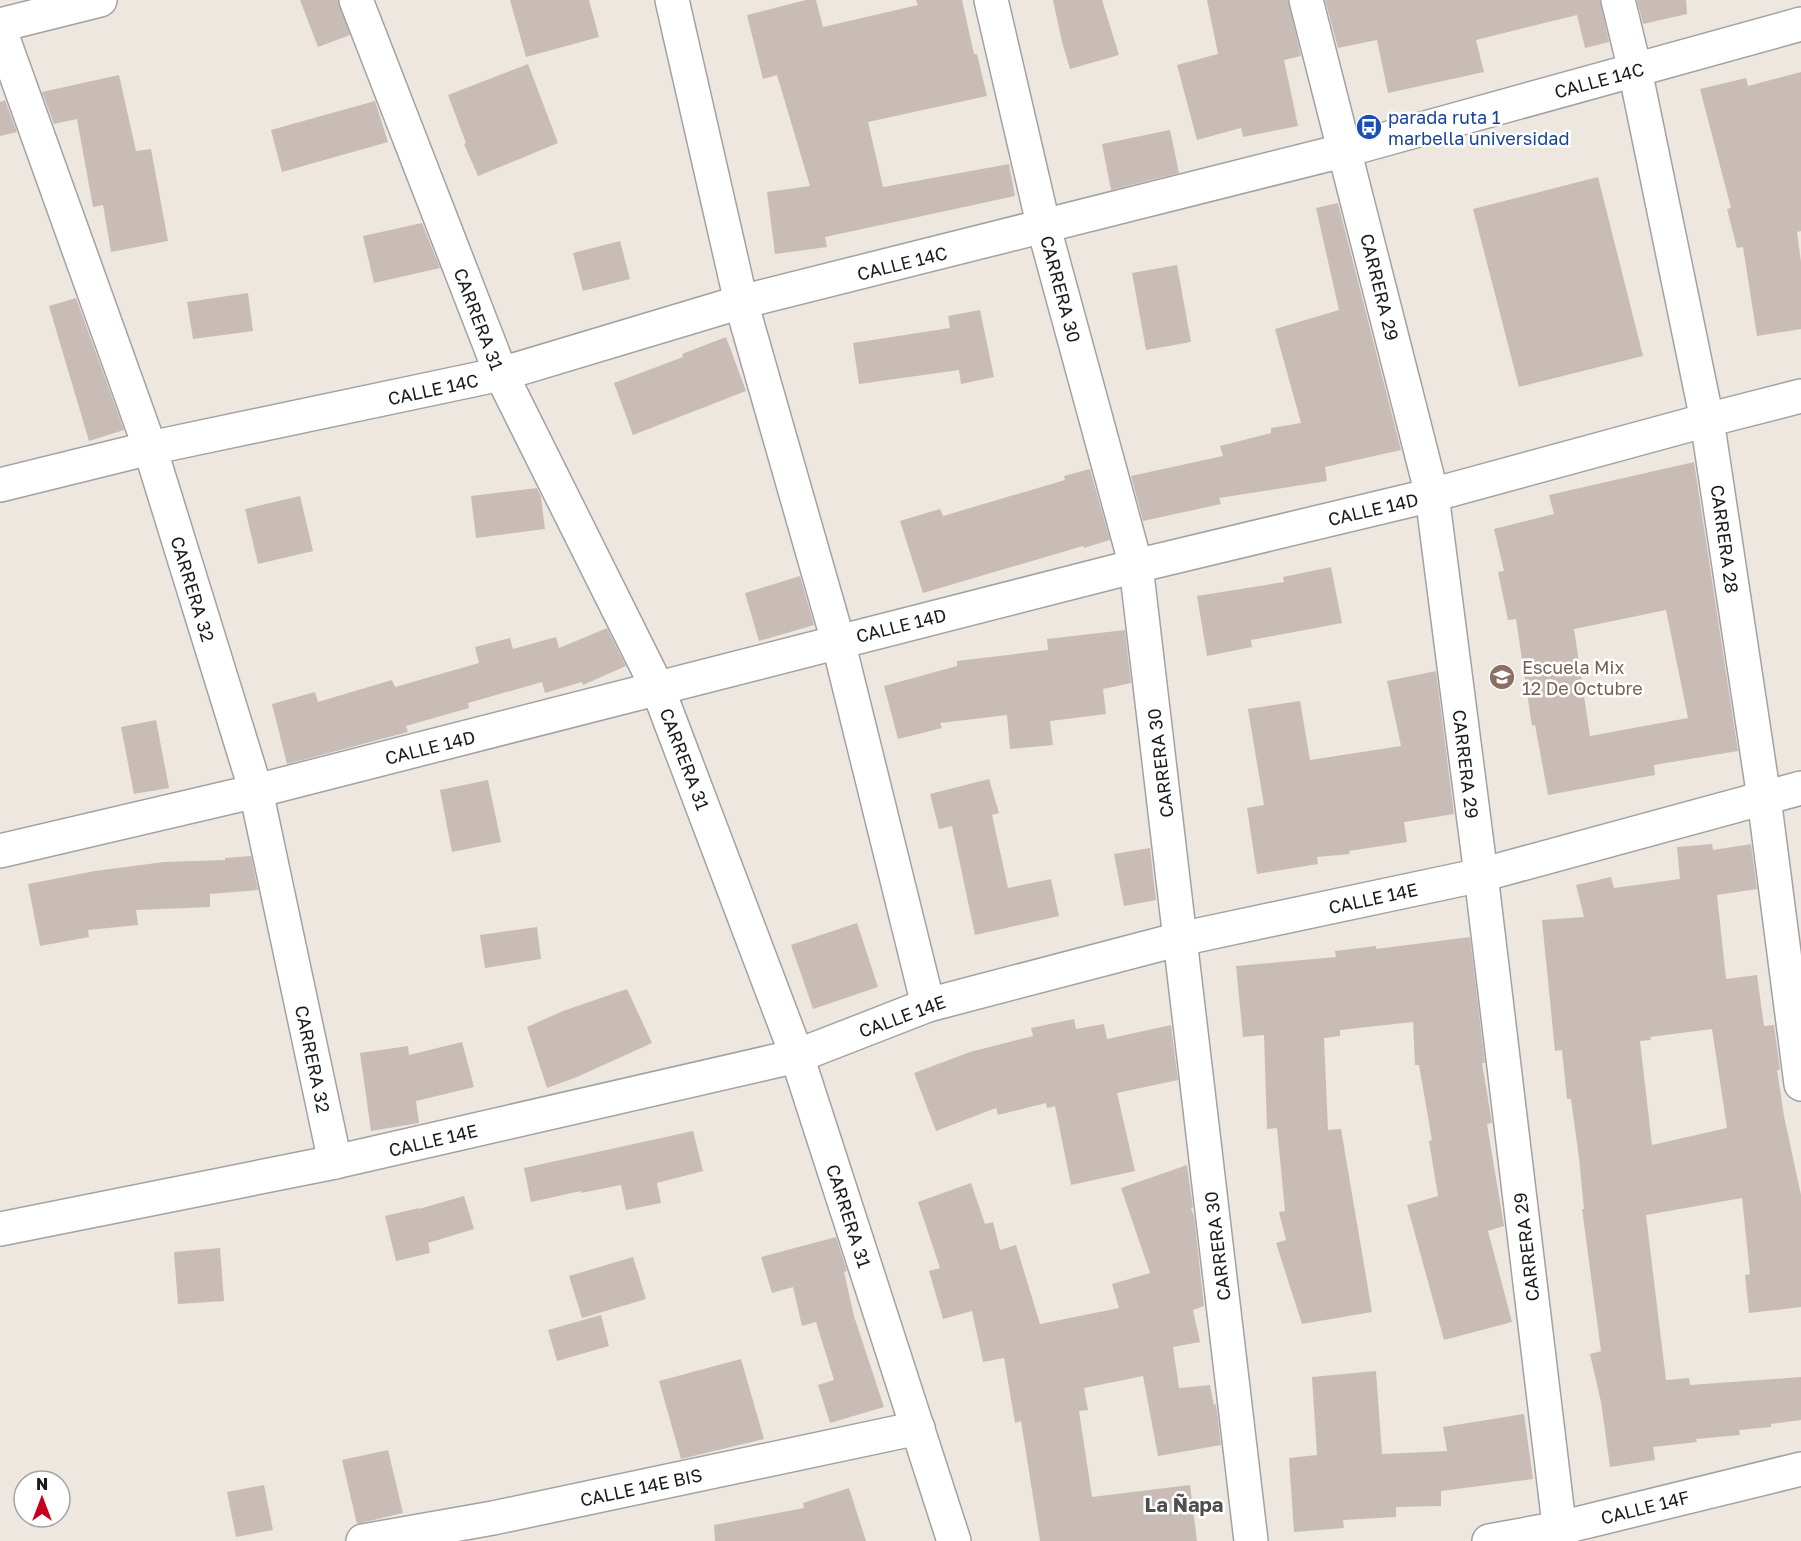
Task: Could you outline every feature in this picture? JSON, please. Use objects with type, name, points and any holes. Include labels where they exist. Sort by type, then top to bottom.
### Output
[{"type":"street","points":[[0,25],[100,0]]},
{"type":"street","name":"CARRERA 31","points":[[356,0],[501,374],[658,688],[797,1056],[954,1541]]},
{"type":"street","points":[[672,0],[741,302],[838,641],[928,1005]]},
{"type":"street","name":"CARRERA 30","points":[[991,0],[1044,228],[1136,566],[1251,1541]]},
{"type":"street","name":"CARRERA 29","points":[[1306,0],[1432,495],[1481,875],[1560,1534]]},
{"type":"street","name":"CARRERA 28","points":[[1618,0],[1635,70],[1707,420],[1764,798],[1801,1084]]},
{"type":"street","name":"CALLE 14C","points":[[0,485],[150,448],[501,374],[741,302],[1044,228],[1346,150],[1801,24]]},
{"type":"street","name":"CARRERA 32","points":[[0,30],[150,448],[256,791],[335,1162]]},
{"type":"street","name":"CALLE 14D","points":[[0,851],[256,791],[838,641],[1432,495],[1801,396]]},
{"type":"street","name":"CALLE 14E","points":[[0,1229],[335,1162],[797,1056],[928,1005],[1180,939],[1481,875],[1801,788]]},
{"type":"street","name":"CALLE 14E BIS","points":[[363,1541],[493,1518],[918,1428]]},
{"type":"street","name":"CALLE 14F","points":[[1489,1541],[1560,1534],[1801,1469]]},
{"type":"building","points":[[300,0],[338,0],[350,35],[318,47]]},
{"type":"building","points":[[510,0],[589,0],[599,37],[526,57]]},
{"type":"building","points":[[806,0],[816,0],[823,27],[918,5],[916,0],[962,0],[974,54],[977,54],[987,96],[868,122],[883,187],[1009,164],[1015,196],[825,237],[827,247],[775,254],[767,192],[810,186],[777,75],[763,79],[747,15]]},
{"type":"building","points":[[1053,0],[1102,0],[1119,55],[1070,69]]},
{"type":"building","points":[[1207,0],[1288,0],[1301,56],[1284,60],[1298,126],[1243,137],[1241,128],[1197,140],[1177,65],[1218,54]]},
{"type":"building","points":[[1325,0],[1600,0],[1609,42],[1585,48],[1577,15],[1476,40],[1484,72],[1388,93],[1377,40],[1338,48]]},
{"type":"building","points":[[1637,0],[1686,0],[1687,14],[1643,24]]},
{"type":"building","points":[[528,64],[558,143],[478,176],[464,144],[466,143],[448,95]]},
{"type":"building","points":[[1801,72],[1801,231],[1797,232],[1801,262],[1801,329],[1757,336],[1743,247],[1737,248],[1727,209],[1731,208],[1700,89],[1746,78],[1748,86]]},
{"type":"building","points":[[119,75],[136,151],[151,149],[168,241],[111,252],[103,205],[93,207],[77,119],[54,124],[42,92]]},
{"type":"building","points":[[5,100],[17,132],[0,136],[0,102]]},
{"type":"building","points":[[375,101],[388,142],[282,172],[271,130]]},
{"type":"building","points":[[1170,130],[1179,173],[1111,190],[1102,144]]},
{"type":"building","points":[[1598,177],[1643,356],[1519,387],[1473,209]]},
{"type":"building","points":[[1338,203],[1401,450],[1325,467],[1327,481],[1219,498],[1221,504],[1143,521],[1131,476],[1223,456],[1220,446],[1271,433],[1271,428],[1301,423],[1275,329],[1339,310],[1316,208]]},
{"type":"building","points":[[422,223],[440,268],[374,283],[363,236]]},
{"type":"building","points":[[620,241],[630,279],[583,291],[573,253]]},
{"type":"building","points":[[1177,265],[1191,342],[1146,350],[1132,273]]},
{"type":"building","points":[[248,293],[253,331],[193,339],[187,302]]},
{"type":"building","points":[[76,298],[124,430],[89,441],[49,306]]},
{"type":"building","points":[[980,310],[994,377],[961,384],[959,370],[859,384],[853,343],[950,328],[948,316]]},
{"type":"building","points":[[726,337],[746,391],[633,435],[614,383],[683,357],[682,354]]},
{"type":"building","points":[[1694,462],[1738,751],[1654,765],[1655,775],[1548,795],[1535,725],[1532,726],[1516,619],[1508,620],[1498,572],[1504,571],[1494,529],[1554,514],[1549,495]],"holes":[[[1666,610],[1688,718],[1590,736],[1574,629]]]},
{"type":"building","points":[[1090,469],[1110,540],[923,593],[900,521],[940,509],[943,516],[1065,480],[1064,476]]},
{"type":"building","points":[[537,488],[541,497],[545,529],[476,538],[471,496]]},
{"type":"building","points":[[300,496],[313,551],[258,564],[245,509]]},
{"type":"building","points":[[1331,567],[1342,623],[1251,640],[1252,647],[1207,656],[1197,596],[1284,582],[1283,577]]},
{"type":"building","points":[[800,576],[814,625],[759,641],[745,593]]},
{"type":"building","points":[[607,628],[626,666],[583,685],[582,682],[545,693],[542,682],[468,703],[469,708],[406,726],[408,732],[287,764],[272,704],[315,692],[318,702],[392,680],[395,687],[479,663],[475,647],[510,638],[513,649],[556,637],[559,648]]},
{"type":"building","points":[[1125,630],[1131,683],[1103,689],[1106,714],[1050,721],[1053,745],[1010,749],[1007,715],[940,723],[942,728],[898,739],[884,686],[957,666],[957,661],[1048,650],[1047,639]]},
{"type":"building","points":[[1436,671],[1454,814],[1404,822],[1407,842],[1349,851],[1350,854],[1317,857],[1318,864],[1257,874],[1247,808],[1264,805],[1248,709],[1300,701],[1310,760],[1401,746],[1387,681]]},
{"type":"building","points":[[156,720],[169,788],[134,794],[121,727]]},
{"type":"building","points":[[989,779],[999,813],[992,815],[1008,888],[1051,879],[1059,916],[975,935],[952,826],[939,829],[930,794]]},
{"type":"building","points":[[488,780],[501,842],[452,852],[440,790]]},
{"type":"building","points":[[1712,844],[1713,850],[1751,844],[1757,889],[1717,895],[1726,979],[1757,975],[1764,1026],[1774,1025],[1780,1070],[1777,1070],[1784,1116],[1801,1195],[1801,1307],[1749,1313],[1745,1275],[1750,1274],[1742,1198],[1646,1215],[1666,1380],[1689,1378],[1690,1385],[1801,1377],[1801,1420],[1771,1424],[1771,1427],[1739,1430],[1740,1435],[1696,1439],[1697,1442],[1653,1447],[1655,1460],[1610,1467],[1601,1402],[1590,1354],[1601,1351],[1582,1209],[1584,1209],[1579,1158],[1571,1099],[1567,1099],[1562,1050],[1555,1051],[1542,920],[1584,917],[1576,885],[1611,877],[1614,888],[1680,879],[1677,847]],"holes":[[[1712,1029],[1727,1128],[1652,1145],[1640,1041],[1651,1040],[1650,1037]]]},
{"type":"building","points":[[1150,848],[1156,900],[1124,906],[1114,854]]},
{"type":"building","points":[[251,856],[258,890],[210,894],[210,907],[136,910],[138,925],[88,930],[89,937],[40,946],[28,884],[95,871],[164,862],[225,860],[225,858]]},
{"type":"building","points":[[857,923],[878,987],[813,1009],[791,945]]},
{"type":"building","points":[[537,927],[541,959],[485,968],[480,935]]},
{"type":"building","points":[[1470,937],[1485,1063],[1482,1063],[1492,1123],[1487,1124],[1504,1226],[1488,1231],[1512,1322],[1444,1340],[1407,1205],[1438,1196],[1429,1141],[1432,1140],[1419,1065],[1415,1065],[1413,1022],[1340,1030],[1340,1036],[1324,1038],[1328,1130],[1341,1129],[1372,1312],[1302,1324],[1276,1243],[1286,1240],[1279,1212],[1285,1211],[1277,1128],[1267,1129],[1264,1035],[1243,1037],[1236,966],[1336,957],[1335,951],[1376,946],[1376,949]]},
{"type":"building","points":[[627,989],[652,1043],[547,1088],[527,1027],[563,1011]]},
{"type":"building","points":[[1074,1019],[1076,1029],[1104,1024],[1107,1039],[1171,1025],[1178,1080],[1117,1093],[1135,1171],[1071,1185],[1055,1106],[1047,1108],[1046,1103],[998,1115],[996,1108],[936,1131],[914,1073],[970,1052],[1033,1036],[1031,1028]]},
{"type":"building","points":[[462,1042],[474,1087],[416,1101],[419,1123],[371,1131],[360,1053],[408,1046],[409,1055]]},
{"type":"building","points":[[693,1131],[703,1171],[657,1183],[661,1203],[626,1210],[621,1185],[531,1202],[524,1168]]},
{"type":"building","points":[[1187,1165],[1204,1306],[1193,1310],[1200,1342],[1173,1347],[1179,1388],[1210,1385],[1214,1405],[1216,1404],[1221,1445],[1158,1456],[1143,1376],[1084,1388],[1088,1410],[1079,1411],[1092,1497],[1190,1485],[1197,1541],[1040,1541],[1021,1421],[1015,1423],[1004,1358],[983,1362],[972,1311],[943,1319],[929,1271],[940,1268],[918,1202],[971,1183],[985,1224],[993,1222],[1000,1250],[1016,1245],[1040,1324],[1119,1308],[1112,1284],[1150,1273],[1121,1188]]},
{"type":"building","points":[[464,1196],[474,1229],[428,1243],[430,1253],[396,1261],[385,1216]]},
{"type":"building","points":[[836,1237],[847,1271],[844,1272],[854,1316],[884,1407],[830,1423],[818,1385],[834,1380],[816,1322],[802,1326],[793,1287],[772,1293],[761,1257]]},
{"type":"building","points":[[220,1248],[224,1301],[178,1304],[174,1252]]},
{"type":"building","points":[[633,1257],[646,1299],[582,1318],[569,1276]]},
{"type":"building","points":[[601,1315],[609,1346],[557,1361],[548,1330]]},
{"type":"building","points":[[741,1359],[764,1439],[681,1459],[659,1381]]},
{"type":"building","points":[[1376,1371],[1382,1454],[1447,1451],[1443,1427],[1524,1414],[1533,1479],[1441,1491],[1441,1506],[1396,1507],[1396,1517],[1343,1520],[1344,1528],[1294,1532],[1289,1458],[1317,1455],[1312,1377]]},
{"type":"building","points":[[388,1450],[403,1513],[357,1524],[342,1460]]},
{"type":"building","points":[[264,1485],[273,1530],[236,1537],[227,1492]]},
{"type":"building","points":[[849,1488],[866,1541],[715,1541],[714,1525],[804,1508],[803,1503]]},
{"type":"place","name":"parada ruta 1 marbella universidad","points":[[1369,127]]},
{"type":"place","name":"Escuela Mix 12 De Octubre","points":[[1502,677]]},
{"type":"district","name":"La Ñapa","points":[[1184,1504]]}]
